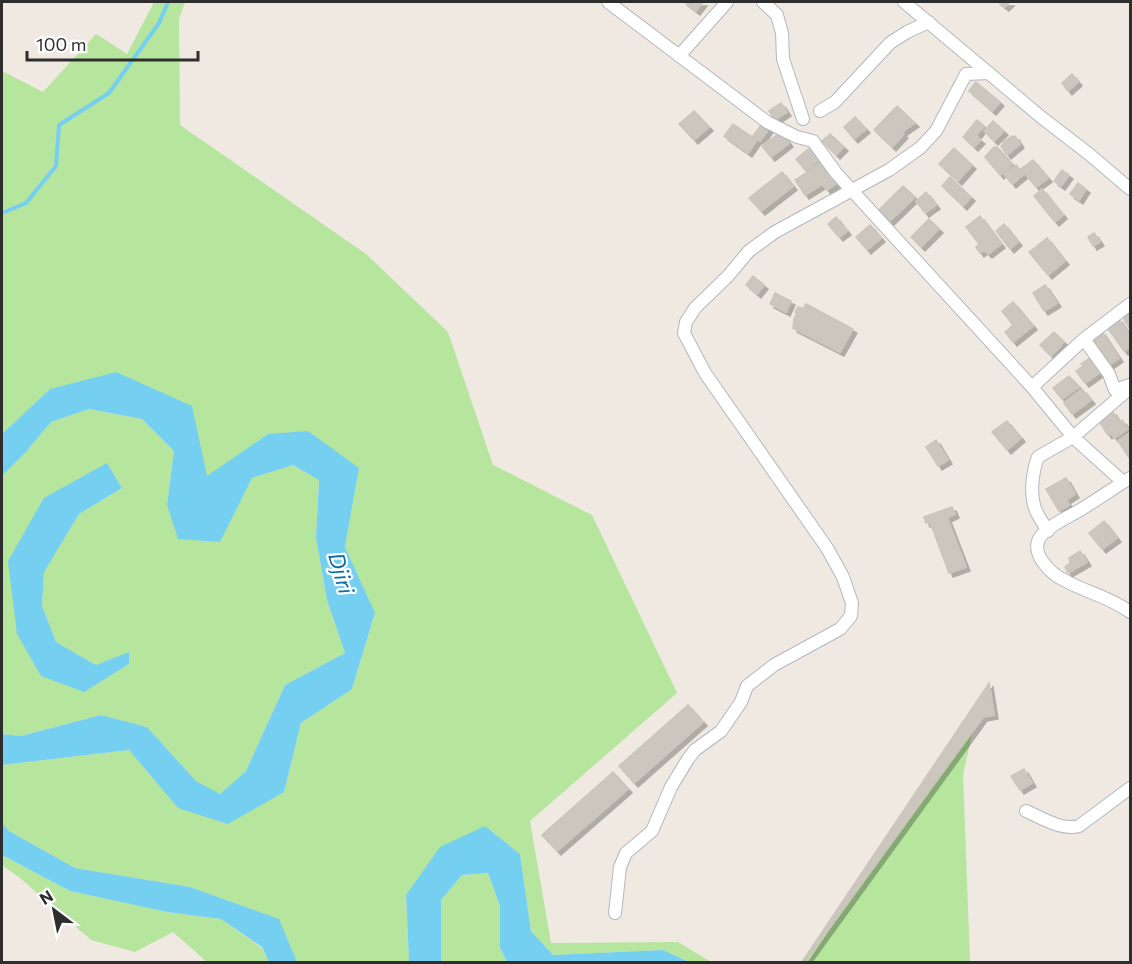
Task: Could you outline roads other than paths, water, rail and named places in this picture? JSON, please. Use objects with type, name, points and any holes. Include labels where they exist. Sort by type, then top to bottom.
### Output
[{"type":"street","points":[[609,2],[767,122],[797,137],[813,141],[836,172],[1032,387],[1073,437],[1127,480],[1041,536],[1037,548],[1038,554],[1051,571],[1064,580],[1115,601],[1131,612]]},
{"type":"street","points":[[679,56],[727,2]]},
{"type":"street","points":[[763,2],[777,15],[782,33],[783,58],[803,119]]},
{"type":"street","points":[[904,2],[1131,189]]},
{"type":"street","points":[[820,111],[835,102],[890,43],[929,22]]},
{"type":"street","points":[[615,913],[620,867],[626,853],[652,831],[671,787],[695,750],[721,731],[741,702],[747,686],[774,665],[840,629],[851,616],[852,603],[843,577],[827,548],[705,373],[684,333],[686,322],[695,308],[728,276],[749,250],[775,232],[889,170],[927,141],[936,131],[966,74],[988,73]]},
{"type":"street","points":[[1032,387],[1084,339],[1131,304]]},
{"type":"street","points":[[1048,531],[1034,507],[1032,497],[1036,461],[1040,455],[1073,437],[1130,388],[1130,385],[1115,390],[1108,374],[1084,339]]},
{"type":"street","points":[[1026,811],[1064,827],[1073,828],[1131,788]]},
{"type":"water","name":"Djiri","points":[[116,372],[192,406],[207,476],[268,434],[308,431],[359,468],[345,547],[375,613],[352,689],[301,723],[284,792],[228,824],[178,808],[129,750],[2,765],[2,734],[21,736],[101,715],[147,727],[196,781],[220,794],[246,771],[285,685],[345,653],[327,600],[316,538],[319,480],[293,465],[252,478],[220,542],[178,539],[167,505],[174,451],[142,419],[89,409],[51,422],[2,476],[2,434],[50,389]]},
{"type":"water","points":[[107,463],[122,488],[79,514],[44,572],[42,606],[56,642],[96,665],[129,652],[129,664],[84,692],[41,676],[17,634],[8,561],[44,498]]},
{"type":"water","points":[[2,823],[9,831],[75,868],[190,887],[279,919],[297,962],[269,962],[262,947],[221,919],[167,912],[70,891],[2,855]]},
{"type":"water","points":[[485,826],[520,854],[531,931],[553,955],[663,950],[689,962],[507,962],[500,948],[500,906],[488,873],[462,875],[441,900],[441,962],[409,962],[406,895],[440,847]]},
{"type":"waterway","points":[[2,213],[26,203],[56,166],[59,125],[109,93],[159,23],[168,2]]}]
